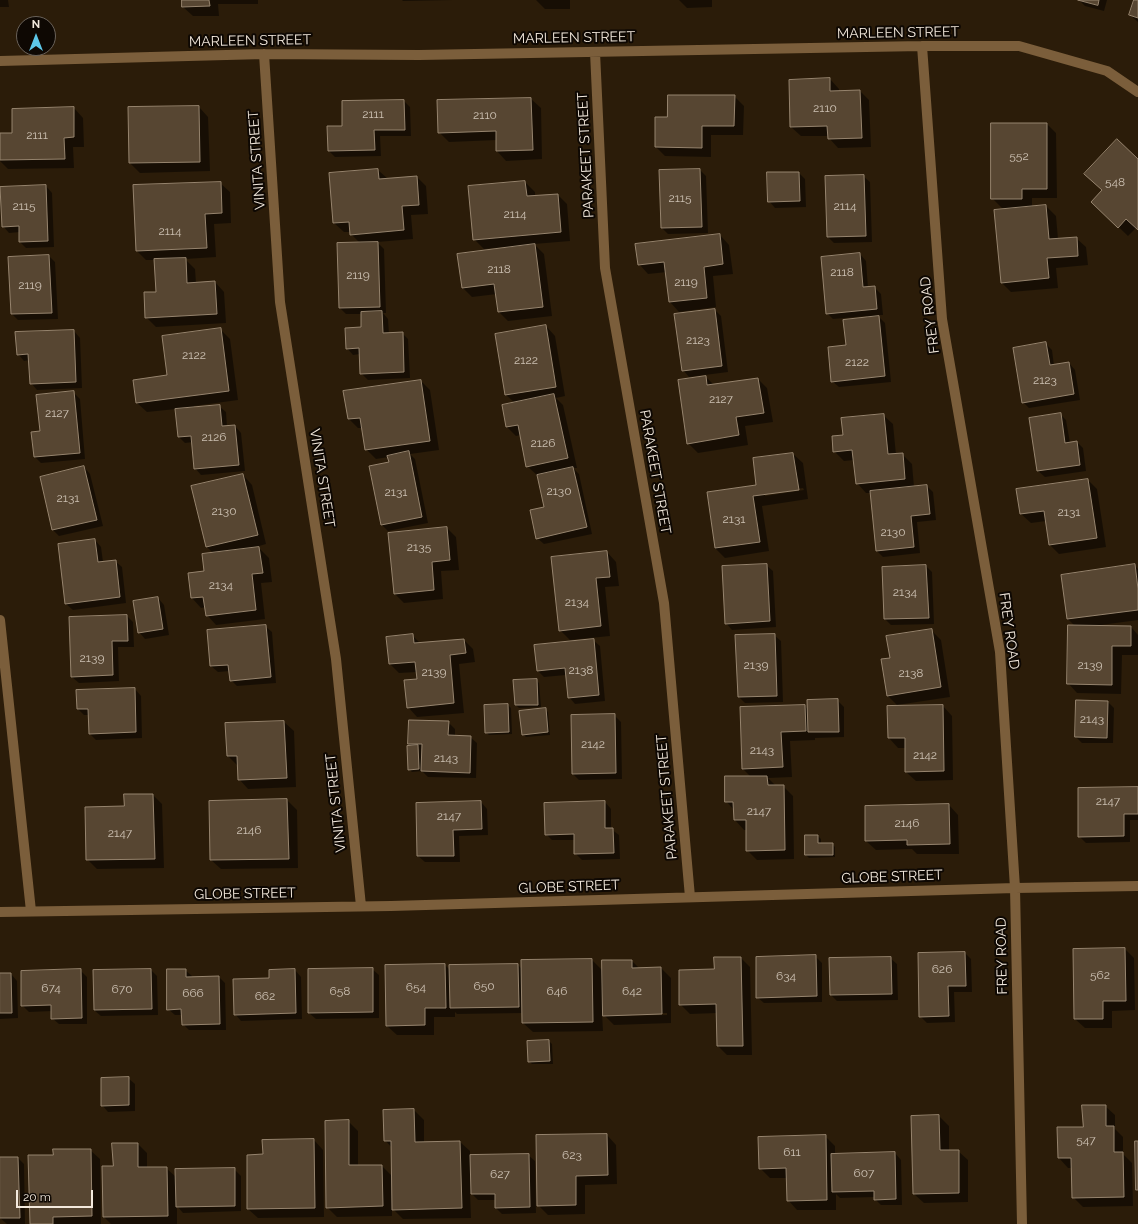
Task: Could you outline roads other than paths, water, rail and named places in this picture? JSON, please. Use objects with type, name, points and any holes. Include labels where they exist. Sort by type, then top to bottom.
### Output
[{"type":"street","name":"MARLEEN STREET","points":[[0,61],[264,54],[419,55],[922,46],[1019,46],[1107,71],[1138,92]]},
{"type":"street","name":"FREY ROAD","points":[[922,46],[942,319],[1000,652],[1015,888],[1022,1224]]},
{"type":"street","name":"PARAKEET STREET","points":[[595,52],[605,268],[664,603],[690,898]]},
{"type":"street","name":"VINITA STREET","points":[[264,54],[280,302],[336,659],[361,906]]},
{"type":"street","points":[[0,620],[32,911]]},
{"type":"street","name":"GLOBE STREET","points":[[0,912],[391,906],[1015,888],[1138,886]]}]
